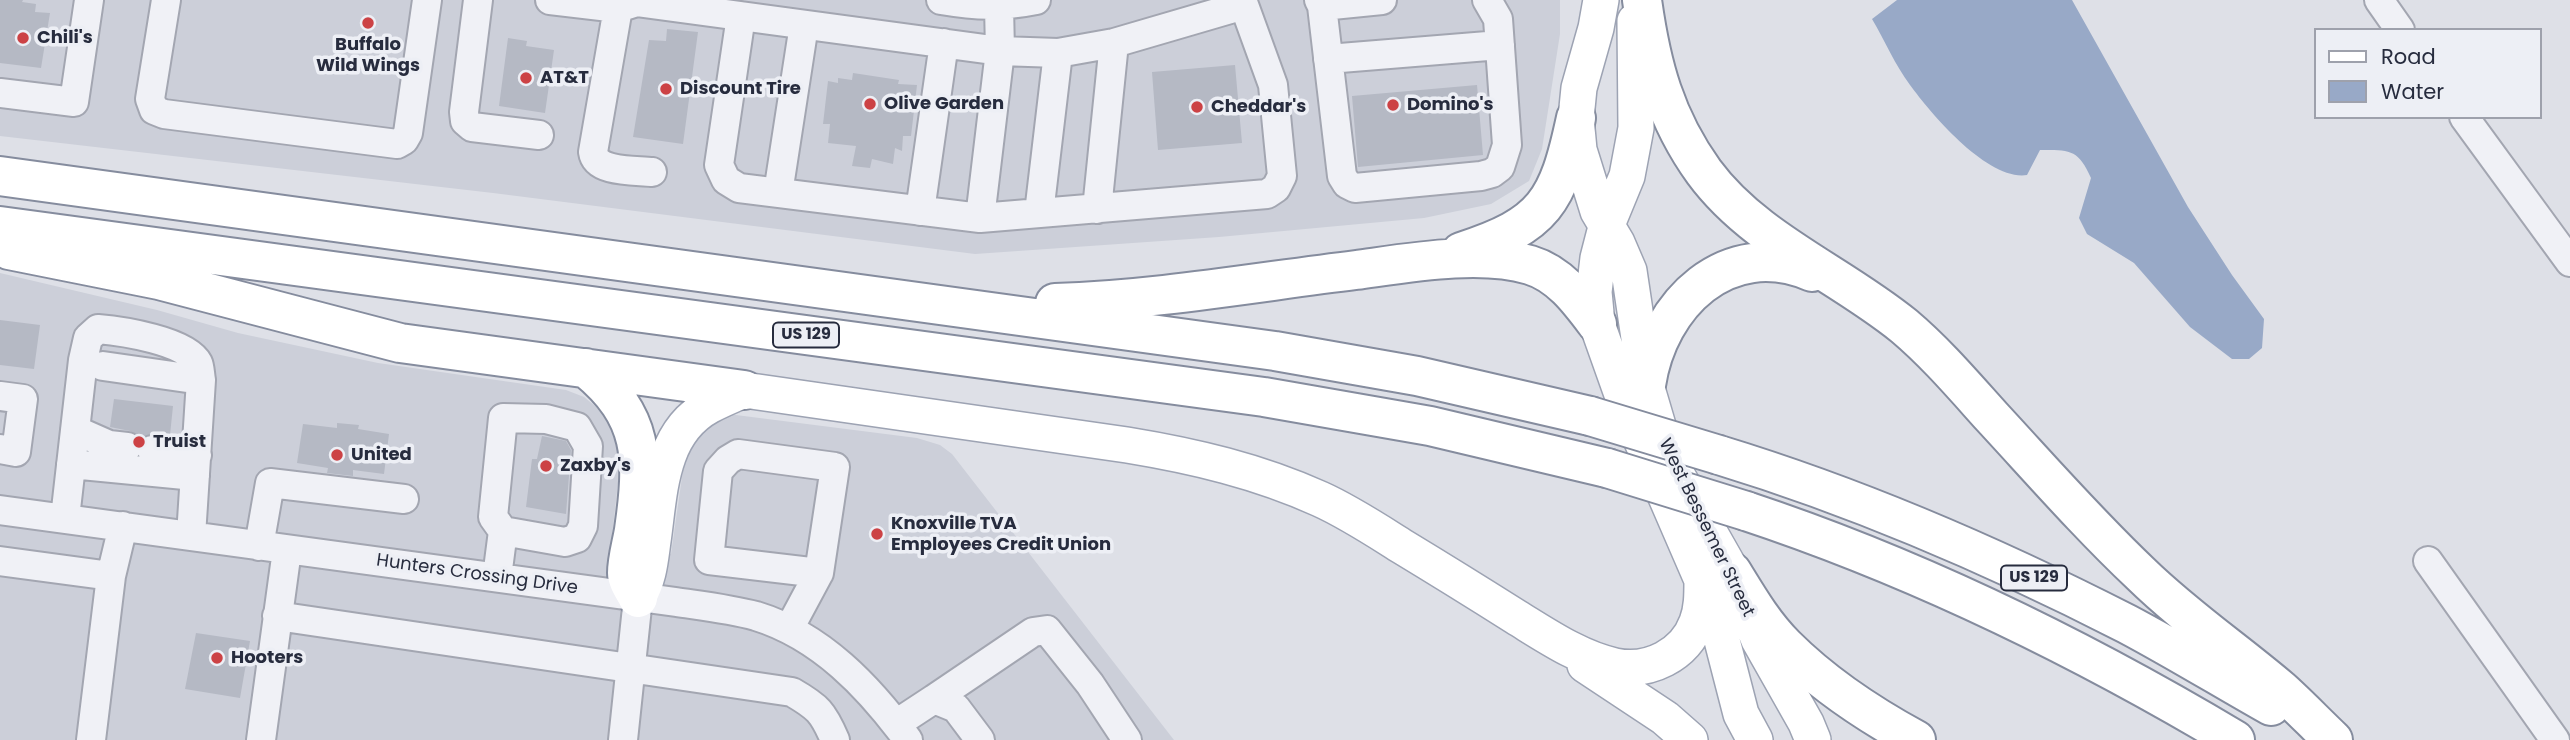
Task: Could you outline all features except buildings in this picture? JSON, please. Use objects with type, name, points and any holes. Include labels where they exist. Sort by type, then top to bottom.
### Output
[{"type":"highway","points":[[1642,0],[1652,62],[1660,89],[1675,124],[1704,171],[1722,194],[1747,218],[1905,327],[1946,366],[2071,503],[2142,575],[2281,690],[2332,740]]},
{"type":"highway","points":[[1436,260],[1491,243],[1531,221],[1547,202],[1559,181],[1569,154],[1576,118]]},
{"type":"highway","name":"US 129","points":[[0,176],[1301,355],[1416,376],[1591,416],[1843,496],[1930,531],[2129,625],[2332,740]]},
{"type":"highway","name":"US 129","points":[[0,226],[1264,397],[1430,426],[1607,468],[1827,538],[1944,587],[2044,634],[2235,740]]},
{"type":"highway","points":[[0,248],[159,280],[400,343],[744,390]]},
{"type":"highway","points":[[955,306],[1122,299],[1436,260],[1506,260],[1532,266],[1553,276],[1569,289],[1597,324]]},
{"type":"highway","points":[[1646,386],[1654,351],[1670,316],[1694,290],[1715,275],[1737,266],[1773,261],[1801,267],[1856,291]]},
{"type":"highway","points":[[586,368],[608,386],[622,405],[631,422],[635,439],[639,465],[639,495],[627,575],[638,598]]},
{"type":"highway","points":[[1717,576],[1756,612],[1785,646],[1864,709],[1916,740]]},
{"type":"main road","name":"West Bessemer Street","points":[[1601,0],[1579,88],[1576,118],[1579,150],[1598,211],[1618,243],[1629,271],[1646,386],[1661,436],[1717,576],[1717,621],[1741,714],[1755,740]]},
{"type":"main road","name":"West Bessemer Street","points":[[1636,0],[1636,128],[1627,176],[1606,227],[1598,258],[1594,292],[1597,324],[1624,400],[1717,576],[1759,640],[1813,740]]},
{"type":"main road","points":[[638,598],[648,579],[659,485],[676,438],[690,419],[707,407],[744,390],[1127,445],[1189,455],[1230,466],[1322,500],[1370,526],[1558,643],[1594,660],[1615,666],[1639,667],[1664,660],[1687,640],[1697,624],[1701,606],[1717,576]]},
{"type":"main road","points":[[1558,643],[1589,669],[1665,718],[1690,740]]},
{"type":"street","points":[[0,93],[74,102],[89,0]]},
{"type":"street","points":[[166,0],[150,99],[154,110],[164,114],[397,144],[404,140],[408,133],[427,0]]},
{"type":"street","points":[[478,0],[465,121],[472,127],[539,135]]},
{"type":"street","points":[[550,0],[752,12],[804,25],[1000,51],[1058,53],[1114,43],[1246,2],[1273,85],[1282,176],[1276,188],[1267,194],[980,218],[739,188],[726,180],[719,165],[752,12]]},
{"type":"street","points":[[942,0],[979,6],[1036,0]]},
{"type":"street","points":[[1382,0],[1320,3],[1342,176],[1347,184],[1354,188],[1481,176],[1500,167],[1507,145],[1498,19],[1487,0]]},
{"type":"street","points":[[2379,0],[2399,28]]},
{"type":"street","points":[[630,3],[593,152],[594,160],[600,166],[652,172]]},
{"type":"street","points":[[980,218],[1000,51],[999,6]]},
{"type":"street","points":[[778,193],[804,25]]},
{"type":"street","points":[[920,211],[944,43]]},
{"type":"street","points":[[1097,209],[1114,43]]},
{"type":"street","points":[[1328,59],[1500,45]]},
{"type":"street","points":[[1040,214],[1058,53]]},
{"type":"street","points":[[2465,119],[2570,262]]},
{"type":"street","points":[[65,519],[88,338],[99,329],[117,331],[184,348],[198,363],[201,380],[191,536]]},
{"type":"street","points":[[103,366],[201,380]]},
{"type":"street","points":[[0,396],[23,399],[16,452],[0,449]]},
{"type":"street","points":[[503,418],[546,419],[577,427],[588,446],[583,526],[577,538],[565,542],[508,532],[493,517],[503,418]]},
{"type":"street","points":[[75,430],[109,445],[139,449],[196,466]]},
{"type":"street","points":[[789,629],[819,573],[835,467],[738,454],[728,460],[718,471],[709,560],[819,573]]},
{"type":"street","points":[[71,464],[196,466]]},
{"type":"street","points":[[259,546],[270,483],[404,499]]},
{"type":"street","name":"Hunters Crossing Drive","points":[[0,510],[498,577],[745,614],[789,629],[815,644],[842,665],[902,732]]},
{"type":"street","points":[[91,740],[111,576],[123,526]]},
{"type":"street","points":[[498,577],[508,532]]},
{"type":"street","points":[[261,740],[287,550]]},
{"type":"street","points":[[0,561],[111,576]]},
{"type":"street","points":[[2428,561],[2555,740]]},
{"type":"street","points":[[623,740],[638,598]]},
{"type":"street","points":[[277,616],[792,692],[812,704],[826,718],[835,740]]},
{"type":"street","points":[[902,732],[934,699],[1033,632],[1047,630],[1090,684],[1127,740]]},
{"type":"street","points":[[934,699],[956,708],[980,740]]},
{"type":"shaded area","points":[[0,0],[1560,0],[1560,34],[1542,149],[1529,181],[1491,204],[1424,218],[1219,237],[975,254],[493,193],[0,136]]},
{"type":"shaded area","points":[[0,273],[157,310],[238,333],[378,363],[566,390],[584,397],[611,419],[617,438],[618,483],[611,545],[671,554],[684,463],[709,423],[728,414],[917,438],[940,445],[952,454],[1174,740],[0,740]]},
{"type":"water","points":[[1897,0],[2072,0],[2188,207],[2264,319],[2262,348],[2249,359],[2232,359],[2190,327],[2134,263],[2087,234],[2079,218],[2091,178],[2077,156],[2066,151],[2040,150],[2027,175],[2012,174],[1995,168],[1979,157],[1946,128],[1910,85],[1872,19]]},
{"type":"place","name":"Buffalo Wild Wings","points":[[368,23]]},
{"type":"place","name":"Chili's","points":[[23,38]]},
{"type":"place","name":"AT&T","points":[[526,78]]},
{"type":"place","name":"Discount Tire","points":[[666,89]]},
{"type":"place","name":"Olive Garden","points":[[870,104]]},
{"type":"place","name":"Domino's","points":[[1393,105]]},
{"type":"place","name":"Cheddar's","points":[[1197,107]]},
{"type":"place","name":"Truist","points":[[139,442]]},
{"type":"place","name":"United","points":[[337,455]]},
{"type":"place","name":"Zaxby's","points":[[546,466]]},
{"type":"place","name":"Knoxville TVA Employees Credit Union","points":[[877,534]]},
{"type":"place","name":"Hooters","points":[[217,658]]}]
